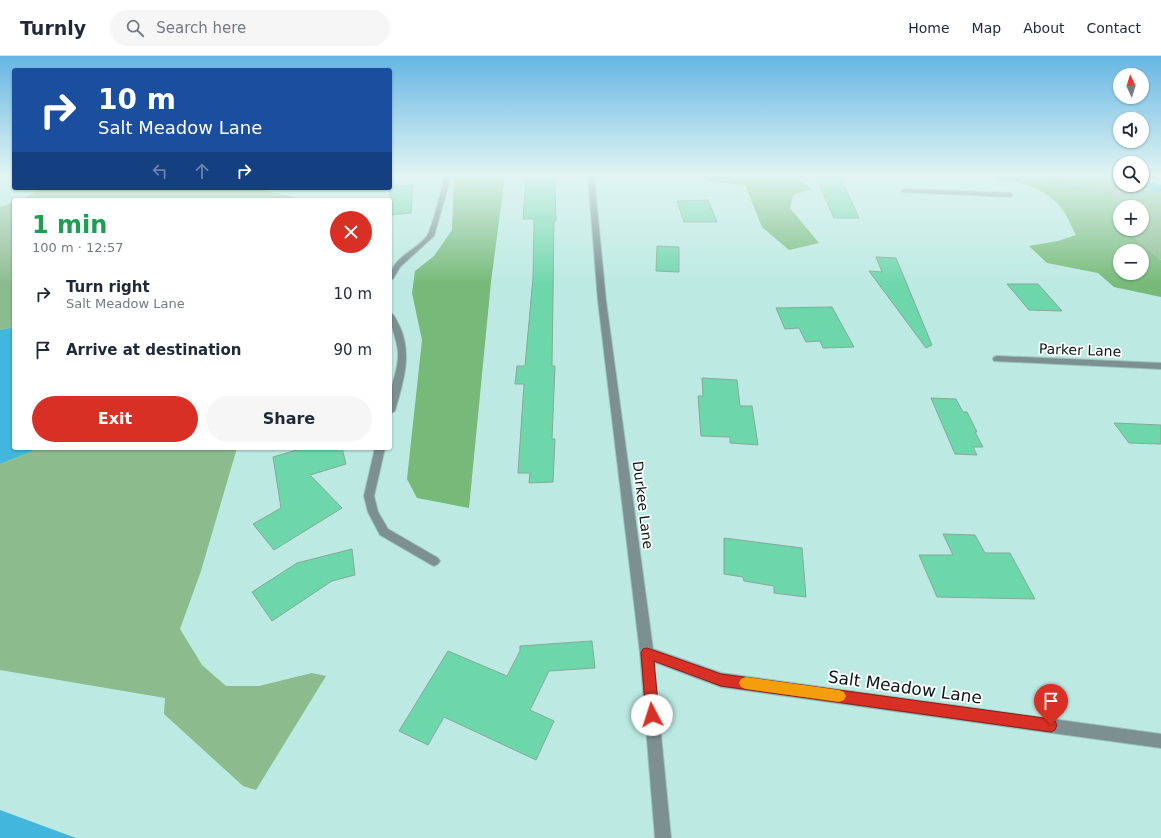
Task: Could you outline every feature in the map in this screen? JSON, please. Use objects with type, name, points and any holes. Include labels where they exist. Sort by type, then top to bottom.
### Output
[{"type":"street","points":[[392,274],[397,266],[431,236],[438,212]]},
{"type":"street","name":"Durkee Lane","points":[[594,212],[602,301],[647,653],[663,838]]},
{"type":"street","points":[[392,319],[398,330],[402,345],[403,362],[392,403]]},
{"type":"street","name":"Parker Lane","points":[[998,359],[1161,366]]},
{"type":"street","points":[[380,450],[369,496],[373,512],[384,532],[434,561]]},
{"type":"street","name":"Salt Meadow Lane","points":[[647,653],[721,680],[1161,740]]},
{"type":"green space","points":[[0,212],[12,212],[12,327],[0,330]]},
{"type":"green space","points":[[453,212],[500,212],[491,282],[469,508],[417,498],[407,479],[422,340],[412,293],[415,271],[434,256],[452,230]]},
{"type":"green space","points":[[756,212],[794,212],[819,243],[789,250],[762,227]]},
{"type":"green space","points":[[1065,212],[1113,212],[1113,236],[1132,236],[1142,244],[1113,244],[1113,280],[1149,280],[1149,250],[1161,260],[1161,297],[1114,287],[1098,273],[1047,263],[1029,246],[1058,241],[1076,235]]},
{"type":"green space","points":[[1149,212],[1161,212],[1161,260],[1149,250],[1149,244],[1142,244],[1132,236],[1149,236]]},
{"type":"green space","points":[[35,450],[236,450],[201,571],[180,629],[202,665],[226,686],[259,686],[312,673],[326,676],[256,790],[243,786],[164,714],[165,698],[0,670],[0,464]]},
{"type":"water","points":[[12,327],[12,450],[35,450],[0,464],[0,330]]},
{"type":"water","points":[[0,810],[76,838],[0,838]]},
{"type":"building","points":[[392,212],[411,213],[392,215]]},
{"type":"building","points":[[523,212],[556,212],[556,221],[554,221],[552,366],[555,366],[552,439],[555,439],[553,482],[529,483],[530,473],[518,473],[524,384],[515,384],[517,366],[525,366],[533,278],[534,222],[533,219],[523,219]]},
{"type":"building","points":[[681,212],[713,212],[717,222],[684,222]]},
{"type":"building","points":[[832,212],[857,212],[859,218],[834,218]]},
{"type":"building","points":[[657,246],[679,247],[679,272],[656,271]]},
{"type":"building","points":[[876,257],[896,258],[932,345],[926,348],[869,271],[882,272]]},
{"type":"building","points":[[1007,284],[1038,284],[1062,311],[1029,310]]},
{"type":"building","points":[[832,307],[854,347],[823,348],[820,341],[806,342],[799,328],[785,329],[776,308]]},
{"type":"building","points":[[702,378],[737,380],[740,406],[752,406],[758,445],[730,443],[730,437],[701,436],[698,396],[703,396]]},
{"type":"building","points":[[931,398],[956,399],[963,412],[967,412],[983,447],[973,447],[977,455],[955,454]]},
{"type":"building","points":[[1114,423],[1161,425],[1161,444],[1129,443]]},
{"type":"building","points":[[297,450],[342,450],[346,464],[310,475],[342,508],[274,550],[253,524],[281,508],[273,457]]},
{"type":"building","points":[[943,534],[975,535],[985,553],[1010,553],[1035,599],[937,597],[919,555],[953,555]]},
{"type":"building","points":[[724,538],[802,548],[806,597],[774,593],[774,586],[744,581],[743,577],[724,574]]},
{"type":"building","points":[[352,549],[355,575],[332,581],[272,621],[252,592],[297,563]]},
{"type":"building","points":[[592,641],[595,668],[549,671],[530,710],[554,721],[536,760],[444,717],[428,745],[399,731],[448,651],[507,676],[520,651],[520,646]]},
{"type":"slow traffic","points":[[746,683],[839,696]]},
{"type":"route","points":[[652,715],[647,653],[721,680],[1051,725]]}]
